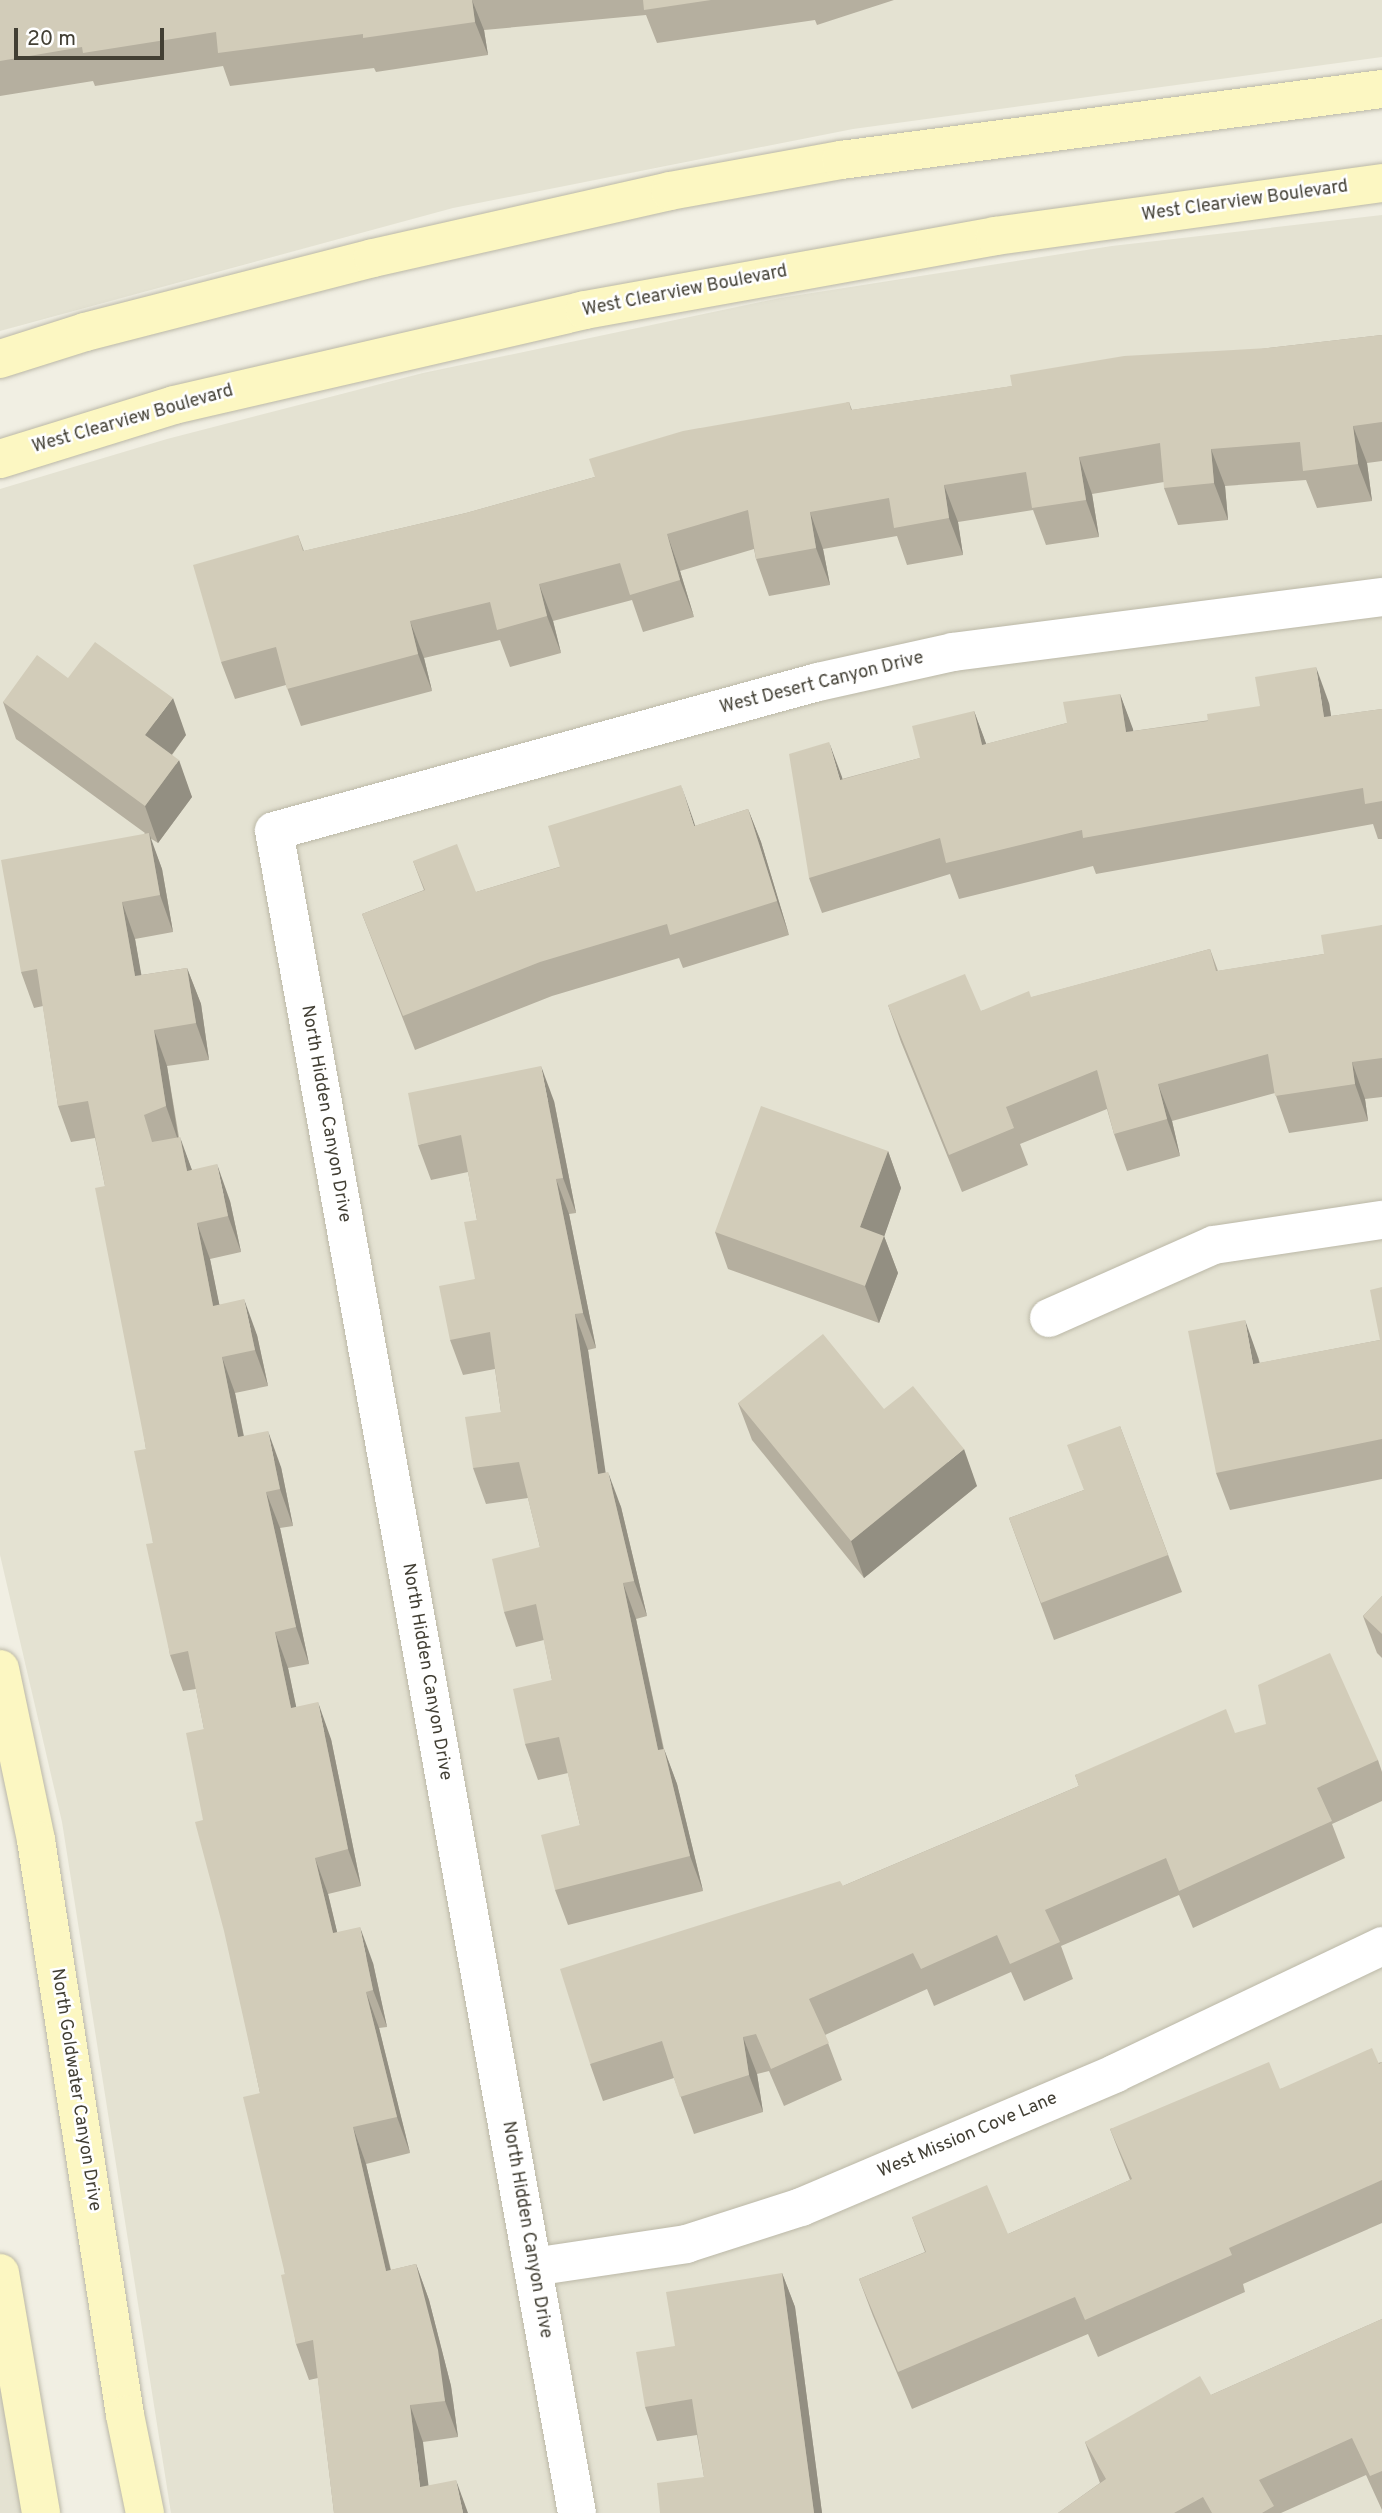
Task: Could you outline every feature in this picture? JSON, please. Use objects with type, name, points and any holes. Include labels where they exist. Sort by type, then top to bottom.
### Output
[{"type":"street","points":[[0,359],[85,332],[373,258],[670,191],[841,160],[1382,89]]},
{"type":"street","name":"West Clearview Boulevard","points":[[0,459],[174,405],[585,310],[995,236],[1382,184]]},
{"type":"street","name":"West Desert Canyon Drive","points":[[274,831],[818,682],[953,652],[1382,597]]},
{"type":"street","name":"North Hidden Canyon Drive","points":[[274,831],[577,2513]]},
{"type":"street","points":[[1049,1318],[1214,1245],[1382,1220]]},
{"type":"street","name":"North Goldwater Canyon Drive","points":[[0,1668],[33,1826],[125,2415],[145,2513]]},
{"type":"street","name":"West Mission Cove Lane","points":[[533,2267],[686,2244],[801,2207],[1116,2073],[1382,1946]]},
{"type":"street","points":[[0,2273],[41,2513]]},
{"type":"shaded area","points":[[0,0],[1382,0],[1382,57],[853,129],[453,208],[0,331]]},
{"type":"shaded area","points":[[1382,215],[1382,2513],[171,2513],[62,1822],[0,1555],[0,489],[167,439],[423,373],[780,298],[1112,246]]},
{"type":"shaded area","points":[[0,2386],[23,2513],[0,2513]]},
{"type":"building","points":[[0,0],[472,0],[475,22],[363,38],[363,34],[218,53],[216,32],[83,53],[82,47],[0,61]]},
{"type":"building","points":[[643,0],[711,0],[644,10]]},
{"type":"building","points":[[1382,335],[1382,422],[1353,426],[1358,464],[1303,471],[1300,442],[1211,449],[1214,483],[1164,488],[1160,443],[1079,457],[1086,500],[1032,508],[1026,472],[944,485],[949,518],[894,528],[889,498],[810,512],[816,548],[756,559],[748,510],[667,534],[680,580],[630,595],[620,563],[539,584],[547,616],[497,630],[490,602],[410,621],[418,654],[287,689],[276,647],[221,662],[193,565],[298,535],[303,551],[466,513],[595,477],[589,459],[683,431],[849,402],[851,410],[1012,386],[1010,375],[1124,356],[1268,348]]},
{"type":"building","points":[[95,642],[173,698],[145,735],[179,760],[145,806],[3,702],[37,655],[68,678]]},
{"type":"building","points":[[1316,667],[1324,717],[1382,709],[1382,801],[1365,804],[1363,788],[1083,838],[1082,830],[946,863],[940,838],[809,878],[789,754],[829,742],[840,780],[920,758],[912,726],[974,711],[982,745],[1067,723],[1063,702],[1120,694],[1126,732],[1208,721],[1207,714],[1260,706],[1255,677]]},
{"type":"building","points":[[681,785],[694,826],[748,809],[777,901],[670,935],[667,924],[540,962],[403,1016],[362,914],[425,890],[413,861],[457,844],[476,892],[560,867],[548,826]]},
{"type":"building","points":[[149,833],[160,895],[122,902],[135,976],[187,968],[196,1023],[154,1030],[166,1106],[144,1115],[152,1142],[180,1137],[187,1171],[217,1164],[228,1216],[197,1223],[213,1306],[244,1299],[255,1350],[222,1357],[238,1437],[268,1431],[280,1489],[266,1492],[296,1627],[275,1632],[291,1708],[318,1702],[348,1849],[315,1858],[333,1933],[360,1927],[373,1990],[366,1992],[397,2117],[353,2127],[386,2271],[416,2264],[438,2350],[445,2401],[410,2405],[420,2487],[456,2480],[463,2513],[334,2513],[313,2340],[296,2344],[281,2275],[285,2274],[243,2097],[260,2093],[224,1931],[195,1822],[203,1820],[186,1733],[204,1729],[188,1651],[170,1655],[146,1544],[153,1543],[134,1451],[146,1449],[95,1188],[105,1186],[88,1101],[58,1106],[37,969],[21,972],[1,860]]},
{"type":"building","points":[[1382,925],[1382,1058],[1352,1062],[1355,1084],[1275,1096],[1268,1054],[1158,1084],[1167,1119],[1114,1134],[1097,1070],[1006,1107],[1014,1128],[949,1155],[888,1005],[965,974],[981,1011],[1029,991],[1031,997],[1210,949],[1216,971],[1324,954],[1321,935]]},
{"type":"building","points":[[541,1066],[563,1178],[556,1179],[583,1313],[575,1314],[598,1474],[608,1472],[634,1581],[623,1583],[658,1750],[664,1749],[690,1856],[555,1890],[541,1835],[580,1825],[559,1737],[525,1744],[513,1689],[552,1680],[536,1604],[504,1612],[492,1559],[540,1547],[519,1462],[473,1468],[465,1417],[501,1412],[490,1332],[450,1340],[439,1286],[475,1279],[464,1222],[477,1220],[461,1135],[418,1145],[408,1093]]},
{"type":"building","points":[[761,1106],[888,1151],[860,1227],[884,1236],[865,1286],[715,1232]]},
{"type":"building","points":[[1382,1287],[1382,1439],[1216,1473],[1188,1331],[1245,1320],[1253,1364],[1380,1340],[1370,1290]]},
{"type":"building","points":[[823,1334],[884,1409],[913,1386],[964,1449],[851,1541],[738,1403]]},
{"type":"building","points":[[1120,1426],[1168,1555],[1041,1603],[1009,1518],[1084,1490],[1067,1445]]},
{"type":"building","points":[[1382,1596],[1382,1634],[1363,1616]]},
{"type":"building","points":[[1330,1653],[1378,1760],[1317,1788],[1332,1821],[1179,1891],[1166,1858],[1045,1910],[1060,1942],[1010,1964],[997,1935],[921,1969],[913,1953],[809,1999],[829,2043],[771,2069],[756,2034],[743,2037],[749,2075],[680,2097],[662,2041],[590,2064],[560,1969],[840,1881],[843,1886],[1079,1786],[1075,1775],[1226,1709],[1235,1733],[1266,1724],[1258,1685]]},
{"type":"building","points":[[1372,2048],[1379,2064],[1382,2062],[1382,2180],[1229,2248],[1232,2255],[1085,2320],[1075,2297],[898,2372],[859,2279],[926,2252],[912,2217],[987,2185],[1008,2234],[1132,2179],[1110,2129],[1269,2062],[1280,2089]]},
{"type":"building","points":[[782,2273],[814,2513],[660,2513],[657,2483],[704,2477],[692,2399],[645,2407],[636,2352],[675,2346],[666,2292]]},
{"type":"building","points":[[1382,2319],[1382,2471],[1370,2476],[1352,2438],[1259,2480],[1274,2506],[1262,2513],[1212,2513],[1203,2497],[1174,2513],[1058,2513],[1106,2479],[1085,2442],[1200,2376],[1211,2395]]}]
